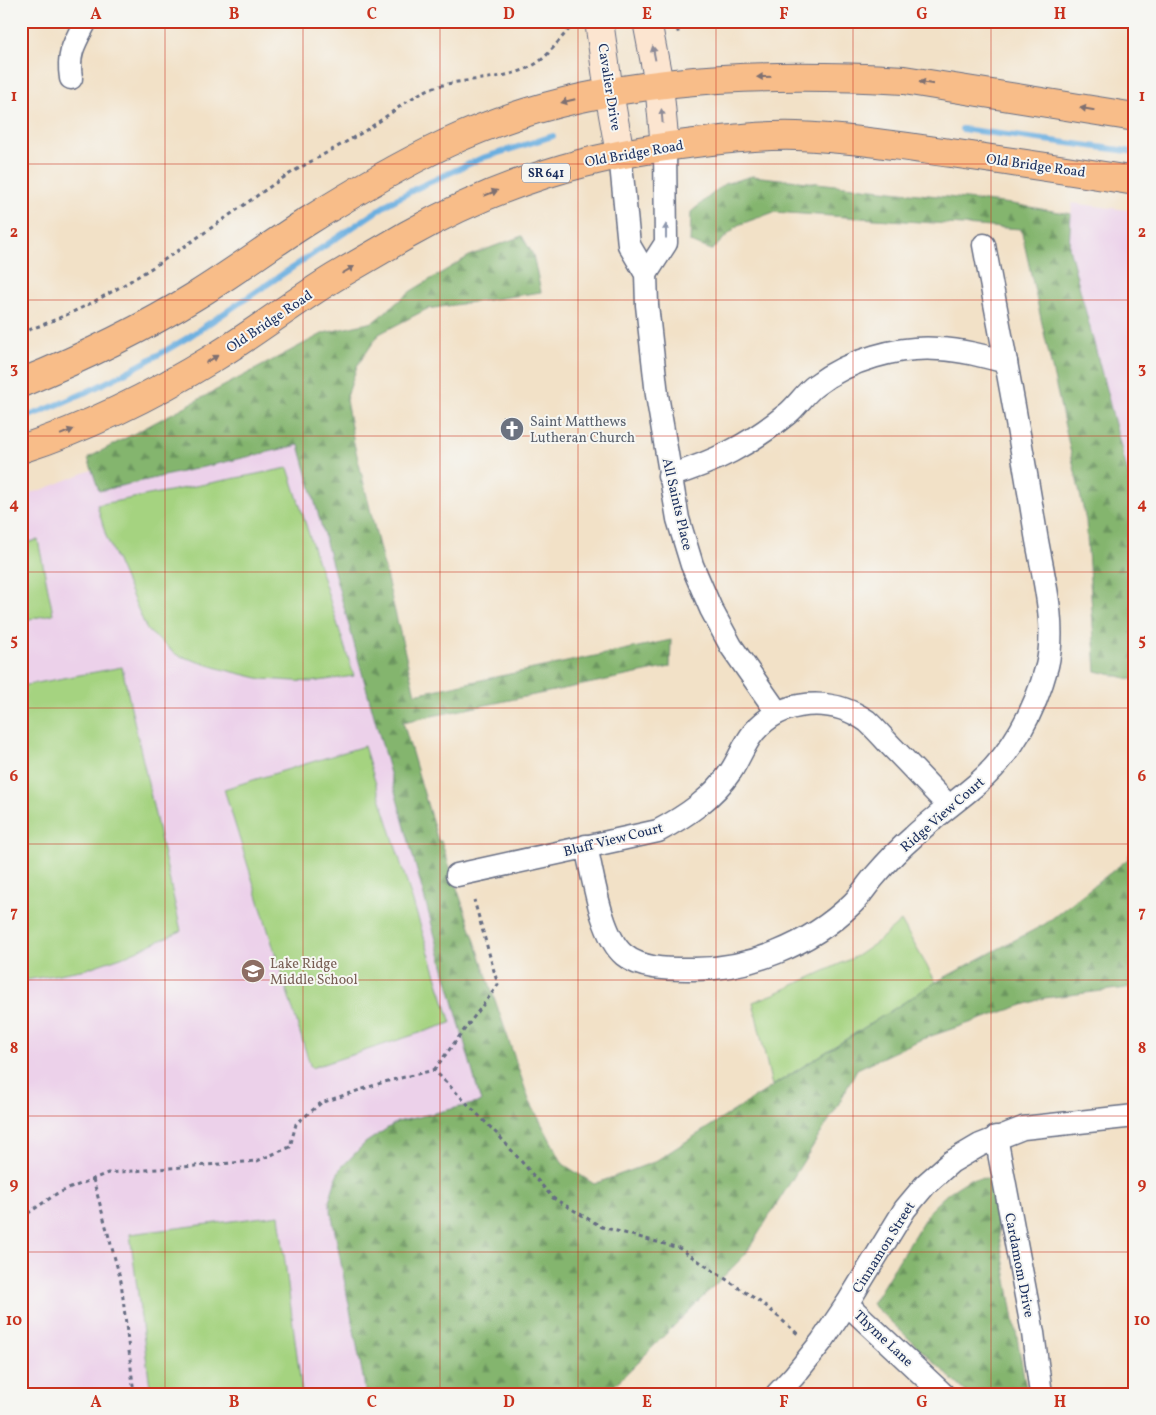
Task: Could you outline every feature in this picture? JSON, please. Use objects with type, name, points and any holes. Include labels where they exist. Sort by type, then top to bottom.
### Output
[{"type":"main road","points":[[21,383],[133,332],[197,295],[306,223],[387,174],[448,142],[507,119],[567,101],[610,92],[689,80],[778,76],[895,79],[1135,117]]},
{"type":"main road","name":"Old Bridge Road","points":[[21,449],[108,414],[169,384],[216,357],[334,278],[409,234],[472,201],[519,182],[580,162],[665,147],[744,137],[794,136],[857,140],[1135,181]]},
{"type":"street","points":[[71,78],[69,64],[71,48],[86,21]]},
{"type":"street","name":"Cavalier Drive","points":[[600,21],[620,154]]},
{"type":"street","points":[[646,274],[666,243],[665,147],[659,84],[647,21]]},
{"type":"street","name":"All Saints Place","points":[[620,154],[629,245],[646,274],[647,305],[656,395],[678,519],[692,565],[711,609],[731,646],[777,712]]},
{"type":"street","name":"Ridge View Court","points":[[586,846],[606,930],[614,945],[625,956],[640,964],[666,969],[709,969],[760,958],[786,949],[822,929],[853,903],[877,874],[912,838],[979,782],[1002,758],[1021,731],[1038,695],[1048,663],[1052,630],[1028,481],[984,245]]},
{"type":"street","points":[[669,476],[698,467],[733,452],[783,417],[816,385],[843,369],[874,357],[905,350],[937,348],[976,353],[1006,362]]},
{"type":"street","name":"Bluff View Court","points":[[457,875],[658,831],[684,817],[707,799],[730,772],[752,734],[764,720],[787,708],[805,704],[827,705],[848,711],[867,722],[949,806]]},
{"type":"street","name":"Cinnamon Street","points":[[777,1394],[815,1350],[847,1304],[904,1209],[926,1184],[951,1162],[996,1137],[1023,1128],[1135,1116]]},
{"type":"street","name":"Cardamom Drive","points":[[996,1137],[1033,1333],[1041,1394]]},
{"type":"street","name":"Thyme Lane","points":[[847,1304],[943,1394]]},
{"type":"path","points":[[21,333],[85,306],[130,282],[273,185],[362,132],[420,94],[435,88],[514,73],[537,64],[559,43],[571,27],[580,21]]},
{"type":"path","points":[[675,21],[679,35]]},
{"type":"path","points":[[21,1218],[56,1194],[108,1173],[258,1161],[290,1147],[296,1124],[321,1103],[384,1082],[434,1070],[498,985],[474,900]]},
{"type":"path","points":[[434,1070],[500,1137],[553,1198],[602,1227],[679,1248],[766,1306],[815,1350]]},
{"type":"path","points":[[93,1179],[121,1281],[134,1394]]},
{"type":"shaded area","points":[[1072,203],[1135,211],[1135,501],[1069,247]]},
{"type":"shaded area","name":"Lake Ridge Middle School","points":[[302,379],[438,841],[441,841],[529,1100],[364,1382],[365,1394],[21,1394],[21,494],[39,491],[229,415]]},
{"type":"green space","points":[[752,176],[1012,204],[1071,214],[1069,247],[1135,501],[1135,680],[1096,671],[1086,521],[1021,229],[774,212],[738,225],[712,250],[690,242],[691,212],[724,184]]},
{"type":"green space","points":[[522,236],[533,255],[541,292],[427,309],[379,334],[357,366],[346,400],[354,443],[415,694],[671,640],[670,667],[403,722],[438,841],[441,841],[529,1100],[563,1164],[594,1184],[654,1162],[936,982],[1045,924],[1128,859],[1135,839],[1135,987],[1044,998],[922,1039],[857,1069],[836,1109],[745,1255],[606,1394],[365,1394],[329,1201],[339,1170],[365,1143],[397,1122],[481,1102],[299,445],[99,491],[88,458],[324,333],[373,322],[411,291],[471,255]]},
{"type":"green space","points":[[288,468],[354,676],[311,682],[262,679],[221,669],[177,655],[147,630],[106,536],[97,505]]},
{"type":"green space","points":[[38,540],[53,614],[21,621],[21,544]]},
{"type":"green space","points":[[122,667],[181,931],[127,955],[86,969],[21,981],[21,686]]},
{"type":"green space","points":[[364,746],[451,1023],[311,1068],[224,789]]},
{"type":"green space","points":[[901,921],[936,982],[772,1086],[753,1002],[857,956],[876,943]]},
{"type":"green space","points":[[989,1178],[1027,1394],[968,1394],[872,1304],[930,1210],[948,1193],[970,1179]]},
{"type":"green space","points":[[279,1215],[302,1394],[151,1394],[130,1234]]},
{"type":"waterway","points":[[962,129],[1135,152]]},
{"type":"waterway","points":[[21,419],[85,393],[167,350],[389,203],[415,189],[482,158],[553,136]]},
{"type":"place","name":"Saint Matthews Lutheran Church","points":[[512,429]]},
{"type":"place","name":"Lake Ridge Middle School","points":[[253,971]]}]
